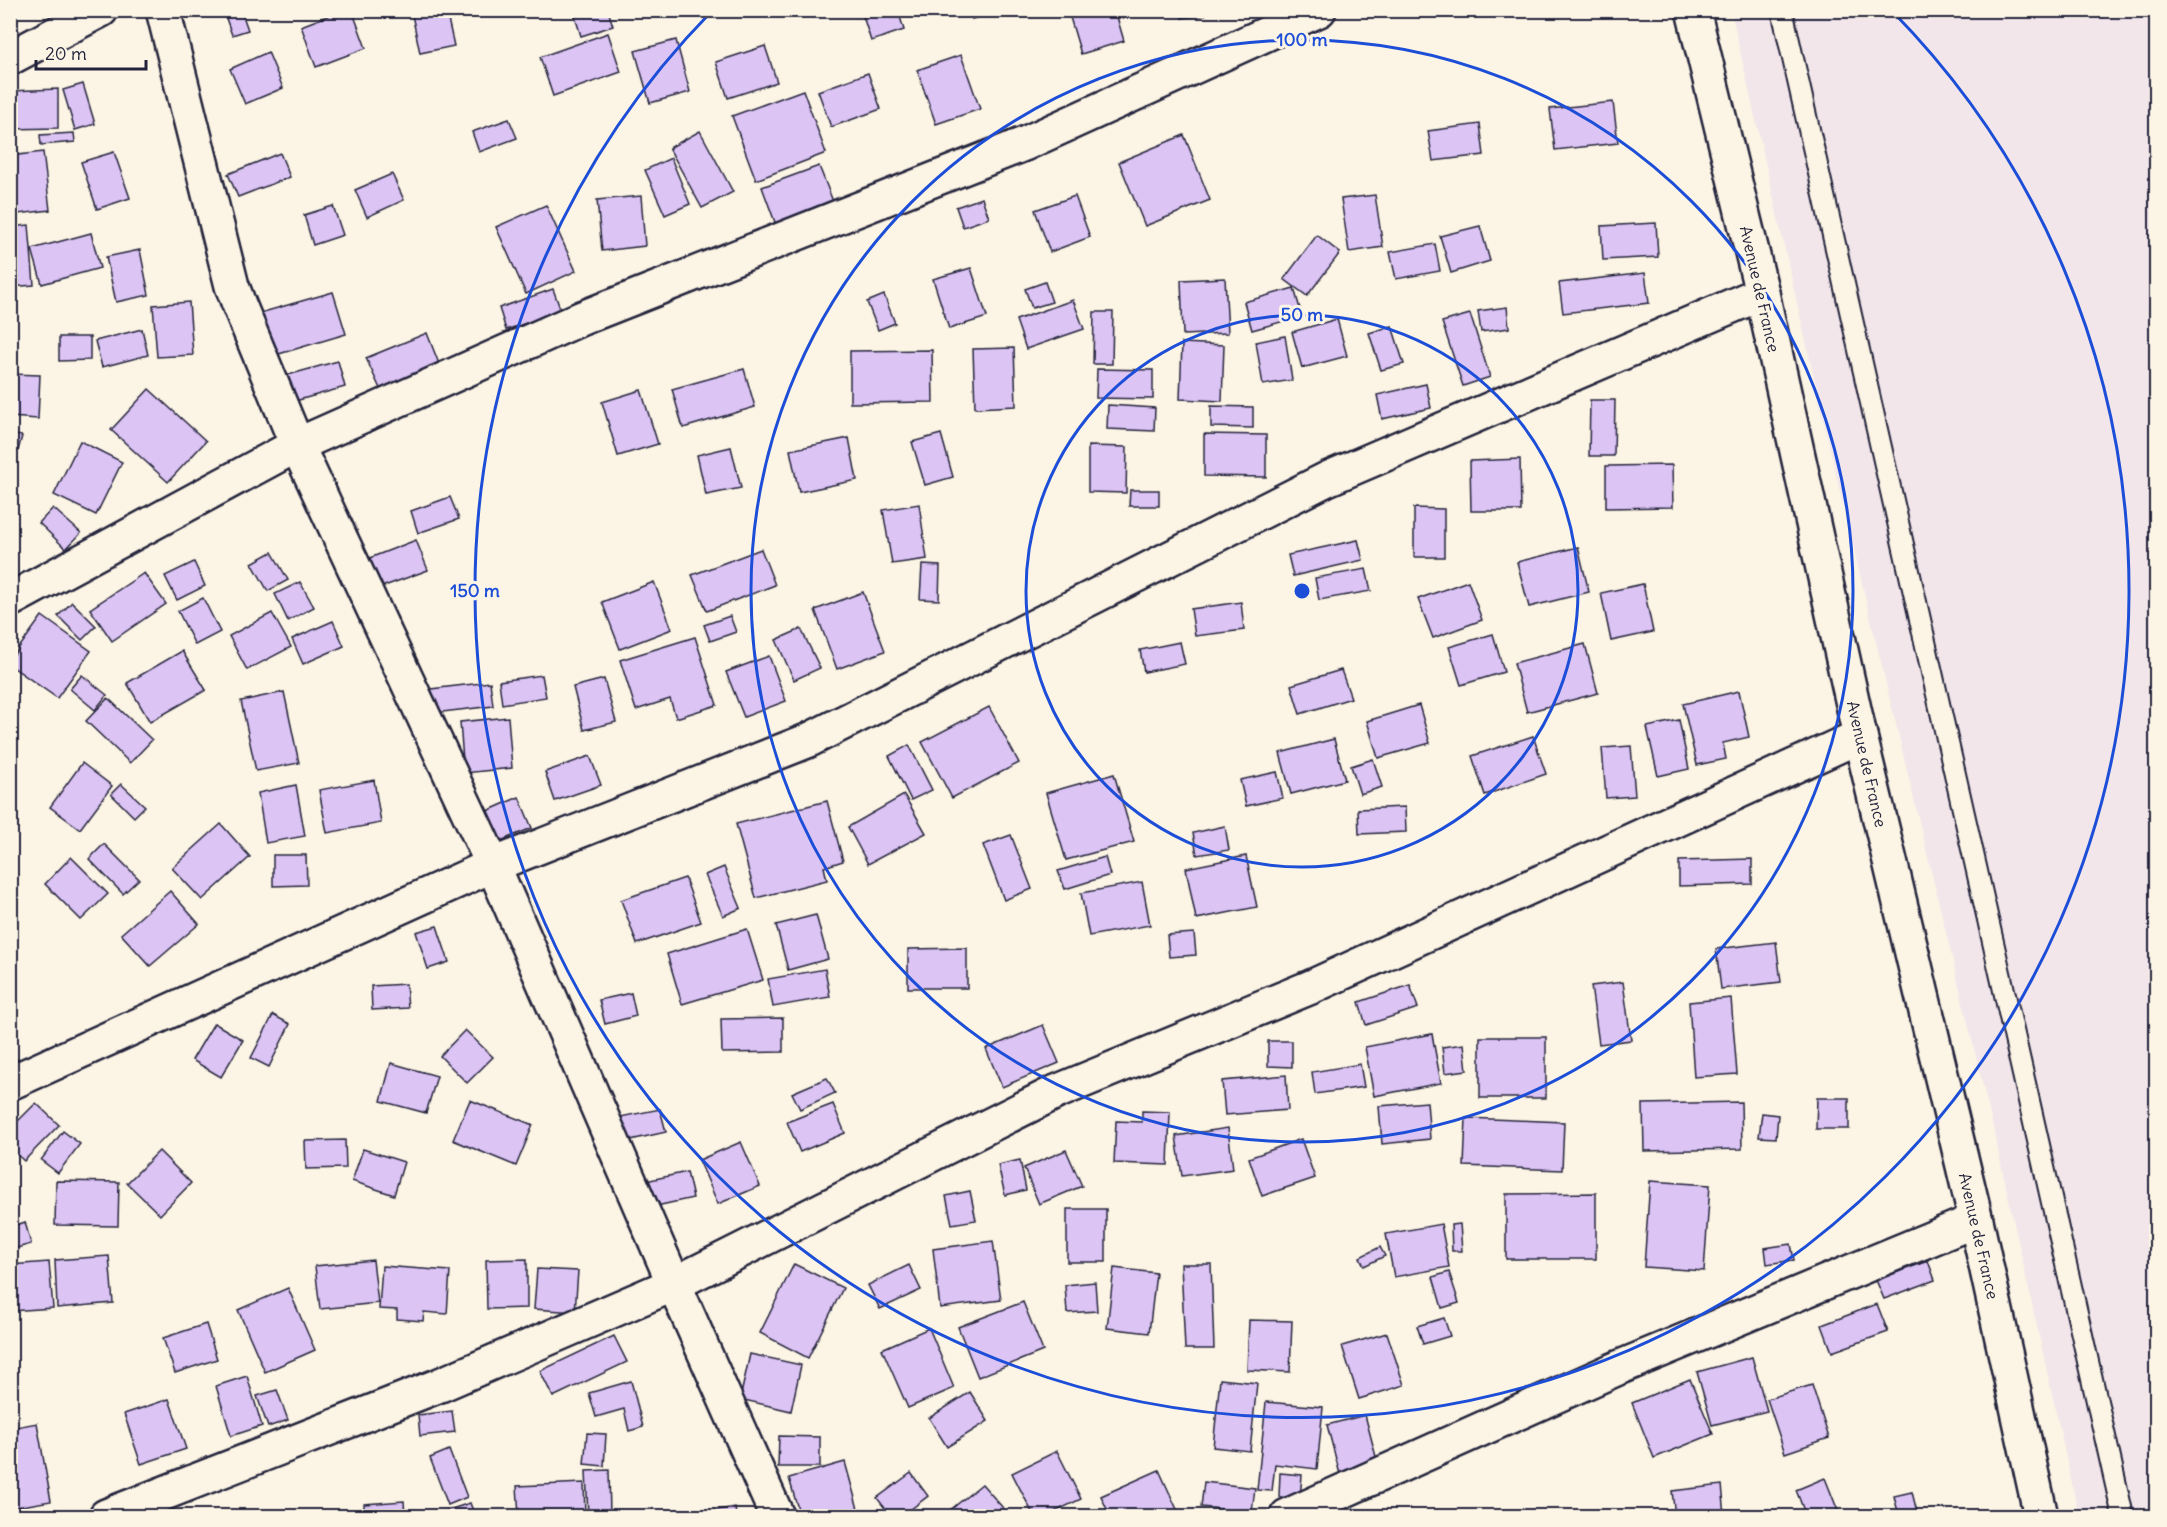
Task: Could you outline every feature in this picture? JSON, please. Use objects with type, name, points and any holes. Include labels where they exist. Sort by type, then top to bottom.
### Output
[{"type":"street","points":[[10,58],[101,10]]},
{"type":"street","points":[[163,10],[232,286],[297,445],[493,865],[777,1516]]},
{"type":"street","points":[[10,600],[297,445],[582,318],[1024,144],[1319,10]]},
{"type":"street","name":"Avenue de France","points":[[1693,10],[1762,293],[1860,736],[1976,1220],[2042,1516]]},
{"type":"street","points":[[10,1083],[493,865],[807,741],[1327,479],[1762,293]]},
{"type":"street","points":[[106,1516],[440,1385],[674,1284],[1056,1092],[1311,987],[1860,736]]},
{"type":"street","points":[[1287,1516],[1618,1368],[1976,1220]]},
{"type":"lane","points":[[1782,10],[2123,1516]]},
{"type":"shaded area","points":[[1731,11],[2156,11],[2156,1516],[2079,1516],[1991,1119],[1839,488]]},
{"type":"building","points":[[223,10],[241,10],[248,30],[232,35]]},
{"type":"building","points":[[343,10],[352,10],[366,48],[316,67],[301,26]]},
{"type":"building","points":[[411,10],[446,10],[454,46],[420,53]]},
{"type":"building","points":[[573,10],[608,10],[613,26],[581,36]]},
{"type":"building","points":[[861,10],[898,10],[904,30],[871,41]]},
{"type":"building","points":[[970,10],[1003,10],[972,19]]},
{"type":"building","points":[[1081,10],[1115,10],[1124,41],[1081,54],[1069,14]]},
{"type":"building","points":[[1182,10],[1205,10],[1205,15],[1182,18]]},
{"type":"building","points":[[608,33],[621,72],[553,96],[540,57]]},
{"type":"building","points":[[676,40],[690,92],[650,103],[635,51]]},
{"type":"building","points":[[765,46],[777,82],[728,98],[716,62]]},
{"type":"building","points":[[268,52],[283,88],[245,104],[230,69]]},
{"type":"building","points":[[961,55],[980,109],[936,124],[917,70]]},
{"type":"building","points":[[868,73],[881,109],[831,127],[818,91]]},
{"type":"building","points":[[83,84],[95,124],[75,130],[63,90]]},
{"type":"building","points":[[58,89],[58,128],[10,129],[10,91]]},
{"type":"building","points":[[803,90],[826,153],[756,180],[732,116]]},
{"type":"building","points":[[1613,102],[1618,143],[1555,150],[1550,109]]},
{"type":"building","points":[[509,119],[517,138],[479,152],[472,132]]},
{"type":"building","points":[[1480,124],[1484,155],[1433,161],[1428,131]]},
{"type":"building","points":[[700,131],[733,192],[702,208],[669,148]]},
{"type":"building","points":[[74,133],[75,142],[41,145],[40,135]]},
{"type":"building","points":[[1184,135],[1210,200],[1145,226],[1119,162]]},
{"type":"building","points":[[43,152],[50,210],[10,215],[10,156]]},
{"type":"building","points":[[114,152],[130,198],[97,209],[81,162]]},
{"type":"building","points":[[280,153],[290,177],[238,197],[228,174]]},
{"type":"building","points":[[671,158],[690,204],[665,215],[645,170]]},
{"type":"building","points":[[819,166],[834,204],[776,225],[762,187]]},
{"type":"building","points":[[392,174],[404,200],[367,217],[355,190]]},
{"type":"building","points":[[1375,195],[1383,247],[1349,252],[1341,199]]},
{"type":"building","points":[[641,196],[645,246],[602,251],[597,200]]},
{"type":"building","points":[[1075,196],[1090,237],[1050,252],[1035,210]]},
{"type":"building","points":[[982,198],[989,218],[963,227],[956,207]]},
{"type":"building","points":[[546,205],[576,271],[526,294],[496,227]]},
{"type":"building","points":[[333,206],[343,235],[313,245],[304,215]]},
{"type":"building","points":[[1656,223],[1658,257],[1603,260],[1601,226]]},
{"type":"building","points":[[29,225],[34,285],[10,287],[10,227]]},
{"type":"building","points":[[1480,226],[1490,261],[1451,273],[1440,236]]},
{"type":"building","points":[[91,233],[100,268],[42,284],[32,249]]},
{"type":"building","points":[[1317,235],[1340,253],[1307,296],[1284,279]]},
{"type":"building","points":[[1435,244],[1440,271],[1396,279],[1390,252]]},
{"type":"building","points":[[140,250],[149,295],[116,302],[106,257]]},
{"type":"building","points":[[971,268],[987,317],[949,329],[933,279]]},
{"type":"building","points":[[1645,273],[1649,303],[1563,313],[1559,283]]},
{"type":"building","points":[[1225,278],[1228,333],[1183,335],[1181,280]]},
{"type":"building","points":[[1045,282],[1052,302],[1032,308],[1025,289]]},
{"type":"building","points":[[1294,288],[1302,316],[1252,330],[1244,302]]},
{"type":"building","points":[[553,289],[561,311],[506,330],[499,308]]},
{"type":"building","points":[[333,292],[346,334],[272,356],[260,313]]},
{"type":"building","points":[[884,295],[895,323],[878,330],[867,302]]},
{"type":"building","points":[[1073,300],[1084,329],[1026,349],[1016,320]]},
{"type":"building","points":[[189,302],[193,355],[157,357],[153,305]]},
{"type":"building","points":[[1507,307],[1509,328],[1481,332],[1478,311]]},
{"type":"building","points":[[1094,312],[1113,312],[1112,364],[1093,364]]},
{"type":"building","points":[[1470,314],[1490,377],[1463,386],[1442,322]]},
{"type":"building","points":[[1337,319],[1347,356],[1302,368],[1292,332]]},
{"type":"building","points":[[1392,326],[1404,364],[1381,370],[1369,333]]},
{"type":"building","points":[[142,329],[148,355],[102,367],[95,341]]},
{"type":"building","points":[[427,333],[441,369],[382,393],[366,358]]},
{"type":"building","points":[[1285,336],[1292,380],[1263,385],[1256,342]]},
{"type":"building","points":[[59,337],[90,337],[90,360],[59,361]]},
{"type":"building","points":[[1182,343],[1224,345],[1222,401],[1180,399]]},
{"type":"building","points":[[1014,348],[1016,406],[975,408],[973,349]]},
{"type":"building","points":[[932,350],[933,402],[850,403],[850,351]]},
{"type":"building","points":[[338,361],[345,387],[295,401],[288,375]]},
{"type":"building","points":[[744,369],[755,407],[683,428],[672,389]]},
{"type":"building","points":[[1097,369],[1153,370],[1153,399],[1096,398]]},
{"type":"building","points":[[10,374],[40,375],[38,419],[10,417]]},
{"type":"building","points":[[1426,384],[1431,408],[1382,419],[1377,395]]},
{"type":"building","points":[[149,389],[206,441],[168,482],[111,430]]},
{"type":"building","points":[[641,390],[658,444],[618,456],[602,402]]},
{"type":"building","points":[[1590,400],[1615,400],[1614,456],[1589,456]]},
{"type":"building","points":[[1108,405],[1155,408],[1154,431],[1107,429]]},
{"type":"building","points":[[1211,406],[1253,407],[1253,428],[1211,427]]},
{"type":"building","points":[[10,434],[22,436],[15,462],[10,461]]},
{"type":"building","points":[[941,434],[953,477],[925,485],[912,442]]},
{"type":"building","points":[[1204,434],[1266,435],[1266,477],[1204,476]]},
{"type":"building","points":[[849,438],[857,480],[799,492],[790,450]]},
{"type":"building","points":[[80,441],[122,462],[96,515],[54,495]]},
{"type":"building","points":[[1088,446],[1127,447],[1126,493],[1088,492]]},
{"type":"building","points":[[731,447],[741,488],[706,495],[697,455]]},
{"type":"building","points":[[1520,459],[1521,511],[1471,511],[1470,461]]},
{"type":"building","points":[[1672,465],[1673,507],[1606,508],[1606,466]]},
{"type":"building","points":[[1130,490],[1159,490],[1159,506],[1129,506]]},
{"type":"building","points":[[450,497],[459,519],[418,533],[411,511]]},
{"type":"building","points":[[919,504],[927,559],[892,564],[883,510]]},
{"type":"building","points":[[53,508],[81,533],[66,549],[39,523]]},
{"type":"building","points":[[1414,508],[1444,509],[1444,557],[1414,557]]},
{"type":"building","points":[[416,540],[428,570],[379,588],[367,559]]},
{"type":"building","points":[[1358,540],[1363,560],[1293,576],[1288,555]]},
{"type":"building","points":[[1578,547],[1589,592],[1529,607],[1517,562]]},
{"type":"building","points":[[761,549],[775,585],[707,611],[692,575]]},
{"type":"building","points":[[272,552],[288,580],[268,591],[252,563]]},
{"type":"building","points":[[194,562],[205,586],[177,600],[165,576]]},
{"type":"building","points":[[922,565],[940,566],[939,600],[920,599]]},
{"type":"building","points":[[1366,569],[1371,591],[1319,600],[1315,578]]},
{"type":"building","points":[[144,573],[166,604],[112,641],[90,609]]},
{"type":"building","points":[[1468,581],[1482,620],[1433,638],[1418,599]]},
{"type":"building","points":[[300,582],[314,607],[288,621],[275,594]]},
{"type":"building","points":[[654,582],[672,629],[620,649],[602,602]]},
{"type":"building","points":[[1643,584],[1653,632],[1611,641],[1601,593]]},
{"type":"building","points":[[863,592],[885,651],[837,669],[815,610]]},
{"type":"building","points":[[203,598],[220,632],[195,645],[178,611]]},
{"type":"building","points":[[72,602],[96,626],[82,640],[58,616]]},
{"type":"building","points":[[1241,602],[1244,630],[1195,636],[1191,609]]},
{"type":"building","points":[[272,613],[291,647],[247,670],[229,636]]},
{"type":"building","points":[[42,616],[91,651],[57,698],[10,665],[10,660]]},
{"type":"building","points":[[730,616],[736,632],[710,641],[704,625]]},
{"type":"building","points":[[333,621],[344,646],[303,664],[292,639]]},
{"type":"building","points":[[801,629],[820,668],[794,680],[776,640]]},
{"type":"building","points":[[1493,634],[1504,672],[1461,685],[1449,647]]},
{"type":"building","points":[[695,637],[717,705],[676,718],[670,699],[636,710],[620,660]]},
{"type":"building","points":[[1180,642],[1185,664],[1144,672],[1140,650]]},
{"type":"building","points":[[1585,644],[1598,693],[1527,712],[1514,663]]},
{"type":"building","points":[[182,651],[206,690],[150,722],[127,683]]},
{"type":"building","points":[[769,656],[786,701],[744,717],[726,672]]},
{"type":"building","points":[[1341,670],[1351,698],[1300,714],[1291,685]]},
{"type":"building","points":[[82,675],[107,695],[95,710],[70,689]]},
{"type":"building","points":[[542,675],[546,697],[502,704],[499,681]]},
{"type":"building","points":[[604,679],[616,722],[584,730],[573,687]]},
{"type":"building","points":[[490,682],[493,706],[434,713],[431,689]]},
{"type":"building","points":[[1739,691],[1749,737],[1723,743],[1726,759],[1697,765],[1683,704]]},
{"type":"building","points":[[284,692],[299,763],[256,771],[241,701]]},
{"type":"building","points":[[108,698],[152,740],[130,763],[86,721]]},
{"type":"building","points":[[1419,705],[1430,743],[1378,758],[1367,721]]},
{"type":"building","points":[[989,707],[1019,763],[952,798],[922,742]]},
{"type":"building","points":[[508,717],[512,768],[464,773],[460,722]]},
{"type":"building","points":[[1679,720],[1689,769],[1658,776],[1647,727]]},
{"type":"building","points":[[1533,736],[1546,774],[1485,795],[1472,756]]},
{"type":"building","points":[[1334,739],[1345,780],[1291,794],[1280,753]]},
{"type":"building","points":[[909,745],[932,790],[911,800],[889,756]]},
{"type":"building","points":[[1631,746],[1635,796],[1606,798],[1602,748]]},
{"type":"building","points":[[590,756],[601,785],[555,801],[545,772]]},
{"type":"building","points":[[1373,759],[1382,787],[1360,794],[1351,766]]},
{"type":"building","points":[[82,763],[112,786],[80,829],[50,807]]},
{"type":"building","points":[[1277,772],[1283,798],[1246,806],[1240,780]]},
{"type":"building","points":[[1114,774],[1134,842],[1066,860],[1046,793]]},
{"type":"building","points":[[374,780],[381,823],[327,833],[319,790]]},
{"type":"building","points":[[121,784],[145,806],[134,817],[111,794]]},
{"type":"building","points":[[296,785],[305,836],[266,843],[258,793]]},
{"type":"building","points":[[904,795],[926,833],[868,864],[848,827]]},
{"type":"building","points":[[519,797],[532,828],[498,842],[485,812]]},
{"type":"building","points":[[827,801],[843,861],[824,867],[827,880],[756,898],[736,824]]},
{"type":"building","points":[[1405,807],[1406,832],[1359,834],[1358,809]]},
{"type":"building","points":[[221,824],[250,857],[202,900],[172,868]]},
{"type":"building","points":[[1225,826],[1229,850],[1197,855],[1193,833]]},
{"type":"building","points":[[1011,835],[1032,889],[1004,900],[983,845]]},
{"type":"building","points":[[104,844],[139,879],[123,894],[89,859]]},
{"type":"building","points":[[273,855],[306,855],[307,885],[273,886]]},
{"type":"building","points":[[1246,856],[1257,907],[1196,919],[1186,868]]},
{"type":"building","points":[[71,857],[108,894],[81,920],[45,884]]},
{"type":"building","points":[[1105,857],[1110,875],[1065,889],[1058,871]]},
{"type":"building","points":[[1752,859],[1752,884],[1679,886],[1679,861]]},
{"type":"building","points":[[724,867],[741,908],[723,916],[705,875]]},
{"type":"building","points":[[685,878],[701,922],[637,944],[621,900]]},
{"type":"building","points":[[1142,882],[1150,925],[1089,936],[1081,893]]},
{"type":"building","points":[[170,891],[199,924],[150,966],[121,934]]},
{"type":"building","points":[[816,915],[828,959],[788,970],[776,925]]},
{"type":"building","points":[[437,926],[449,962],[428,969],[416,932]]},
{"type":"building","points":[[747,929],[763,980],[682,1004],[667,954]]},
{"type":"building","points":[[1194,933],[1196,955],[1169,957],[1167,935]]},
{"type":"building","points":[[1776,942],[1781,982],[1721,989],[1716,949]]},
{"type":"building","points":[[967,948],[967,988],[908,988],[908,949]]},
{"type":"building","points":[[825,969],[830,997],[773,1007],[768,979]]},
{"type":"building","points":[[1623,982],[1631,1040],[1599,1044],[1591,986]]},
{"type":"building","points":[[406,984],[408,1008],[372,1010],[371,986]]},
{"type":"building","points":[[1410,985],[1418,1008],[1366,1025],[1359,1002]]},
{"type":"building","points":[[631,993],[636,1016],[605,1024],[599,1000]]},
{"type":"building","points":[[1731,998],[1737,1074],[1694,1077],[1689,1002]]},
{"type":"building","points":[[273,1015],[290,1024],[269,1067],[251,1058]]},
{"type":"building","points":[[783,1018],[783,1052],[722,1053],[721,1019]]},
{"type":"building","points":[[214,1023],[243,1040],[221,1077],[192,1060]]},
{"type":"building","points":[[1043,1025],[1059,1063],[1002,1087],[986,1049]]},
{"type":"building","points":[[465,1030],[493,1057],[467,1083],[440,1056]]},
{"type":"building","points":[[1432,1034],[1441,1083],[1374,1096],[1365,1047]]},
{"type":"building","points":[[1480,1037],[1546,1037],[1546,1098],[1480,1098]]},
{"type":"building","points":[[1268,1041],[1292,1041],[1292,1067],[1268,1066]]},
{"type":"building","points":[[1464,1044],[1467,1070],[1445,1073],[1442,1047]]},
{"type":"building","points":[[391,1063],[437,1076],[426,1113],[381,1101]]},
{"type":"building","points":[[1360,1064],[1364,1087],[1315,1094],[1312,1072]]},
{"type":"building","points":[[1286,1075],[1288,1110],[1225,1115],[1222,1081]]},
{"type":"building","points":[[827,1078],[835,1093],[800,1109],[792,1093]]},
{"type":"building","points":[[1817,1098],[1849,1098],[1849,1129],[1816,1129]]},
{"type":"building","points":[[470,1100],[533,1125],[516,1166],[453,1140]]},
{"type":"building","points":[[1427,1102],[1430,1139],[1382,1144],[1379,1106]]},
{"type":"building","points":[[1741,1102],[1742,1149],[1644,1151],[1643,1104]]},
{"type":"building","points":[[36,1103],[59,1125],[24,1161],[10,1148],[10,1129]]},
{"type":"building","points":[[833,1104],[845,1133],[800,1152],[787,1122]]},
{"type":"building","points":[[660,1109],[666,1132],[626,1141],[620,1117]]},
{"type":"building","points":[[1142,1111],[1170,1112],[1168,1165],[1114,1163],[1116,1121],[1142,1122]]},
{"type":"building","points":[[1762,1113],[1778,1115],[1776,1138],[1759,1137]]},
{"type":"building","points":[[1466,1118],[1564,1122],[1562,1170],[1464,1166]]},
{"type":"building","points":[[1228,1128],[1233,1169],[1182,1176],[1176,1136]]},
{"type":"building","points":[[63,1131],[80,1144],[58,1173],[41,1160]]},
{"type":"building","points":[[1301,1139],[1315,1178],[1262,1196],[1249,1158]]},
{"type":"building","points":[[345,1140],[346,1168],[306,1169],[305,1141]]},
{"type":"building","points":[[741,1142],[760,1186],[718,1204],[699,1160]]},
{"type":"building","points":[[363,1149],[404,1162],[394,1195],[352,1181]]},
{"type":"building","points":[[1066,1150],[1082,1186],[1039,1204],[1024,1168]]},
{"type":"building","points":[[159,1151],[191,1183],[160,1215],[127,1183]]},
{"type":"building","points":[[1020,1160],[1026,1190],[1005,1195],[998,1165]]},
{"type":"building","points":[[687,1172],[693,1198],[647,1208],[641,1182]]},
{"type":"building","points":[[56,1181],[119,1182],[118,1226],[55,1225]]},
{"type":"building","points":[[1650,1181],[1710,1185],[1704,1271],[1644,1267]]},
{"type":"building","points":[[970,1191],[976,1220],[952,1224],[946,1196]]},
{"type":"building","points":[[1596,1193],[1596,1259],[1506,1259],[1506,1194]]},
{"type":"building","points":[[1067,1209],[1106,1209],[1106,1262],[1067,1262]]},
{"type":"building","points":[[25,1222],[31,1244],[10,1250],[10,1227]]},
{"type":"building","points":[[1441,1224],[1449,1267],[1394,1277],[1386,1234]]},
{"type":"building","points":[[1460,1224],[1462,1251],[1452,1251],[1451,1225]]},
{"type":"building","points":[[993,1241],[1001,1300],[940,1308],[933,1249]]},
{"type":"building","points":[[1791,1244],[1794,1260],[1767,1264],[1765,1248]]},
{"type":"building","points":[[1380,1247],[1385,1256],[1364,1266],[1360,1257]]},
{"type":"building","points":[[109,1256],[113,1303],[57,1308],[55,1260]]},
{"type":"building","points":[[527,1259],[527,1308],[487,1309],[486,1260]]},
{"type":"building","points":[[373,1260],[378,1303],[320,1309],[315,1266]]},
{"type":"building","points":[[1928,1261],[1935,1280],[1884,1299],[1876,1280]]},
{"type":"building","points":[[49,1262],[53,1308],[10,1311],[10,1265]]},
{"type":"building","points":[[794,1264],[843,1288],[808,1358],[760,1333]]},
{"type":"building","points":[[1181,1264],[1211,1264],[1214,1349],[1185,1349]]},
{"type":"building","points":[[909,1265],[921,1290],[880,1309],[868,1285]]},
{"type":"building","points":[[382,1266],[450,1271],[447,1314],[424,1312],[423,1321],[397,1319],[397,1310],[379,1309]]},
{"type":"building","points":[[1114,1268],[1156,1273],[1149,1333],[1107,1328]]},
{"type":"building","points":[[537,1269],[578,1271],[575,1312],[534,1309]]},
{"type":"building","points":[[1449,1272],[1459,1303],[1442,1308],[1433,1277]]},
{"type":"building","points":[[1095,1282],[1097,1311],[1067,1313],[1065,1285]]},
{"type":"building","points":[[288,1288],[315,1350],[265,1372],[238,1310]]},
{"type":"building","points":[[1023,1302],[1043,1351],[978,1377],[958,1327]]},
{"type":"building","points":[[1877,1304],[1888,1332],[1832,1352],[1822,1325]]},
{"type":"building","points":[[1444,1318],[1450,1336],[1423,1344],[1417,1326]]},
{"type":"building","points":[[1249,1320],[1292,1321],[1290,1372],[1247,1370]]},
{"type":"building","points":[[206,1324],[217,1359],[175,1373],[163,1338]]},
{"type":"building","points":[[929,1328],[954,1388],[908,1408],[882,1349]]},
{"type":"building","points":[[1387,1333],[1404,1385],[1359,1399],[1342,1346]]},
{"type":"building","points":[[614,1336],[627,1362],[553,1397],[540,1371]]},
{"type":"building","points":[[750,1354],[801,1365],[791,1411],[740,1399]]},
{"type":"building","points":[[1752,1357],[1767,1411],[1712,1425],[1697,1372]]},
{"type":"building","points":[[247,1376],[262,1426],[231,1436],[216,1386]]},
{"type":"building","points":[[1220,1379],[1257,1383],[1250,1451],[1213,1447]]},
{"type":"building","points":[[1690,1379],[1713,1434],[1654,1458],[1632,1403]]},
{"type":"building","points":[[631,1381],[643,1427],[629,1431],[624,1409],[596,1417],[589,1393]]},
{"type":"building","points":[[1812,1385],[1829,1438],[1785,1453],[1767,1399]]},
{"type":"building","points":[[277,1390],[288,1420],[268,1427],[257,1396]]},
{"type":"building","points":[[970,1392],[988,1421],[947,1447],[929,1418]]},
{"type":"building","points":[[169,1399],[186,1449],[141,1464],[124,1414]]},
{"type":"building","points":[[1266,1402],[1323,1407],[1317,1469],[1275,1464],[1272,1491],[1257,1490]]},
{"type":"building","points":[[452,1411],[455,1432],[420,1436],[418,1415]]},
{"type":"building","points":[[1365,1415],[1379,1468],[1341,1478],[1327,1425]]},
{"type":"building","points":[[37,1423],[51,1501],[10,1508],[10,1428]]},
{"type":"building","points":[[587,1433],[606,1434],[604,1466],[584,1464]]},
{"type":"building","points":[[779,1436],[820,1437],[820,1467],[778,1467]]},
{"type":"building","points":[[449,1450],[467,1497],[448,1505],[430,1458]]},
{"type":"building","points":[[1057,1451],[1081,1499],[1046,1516],[1034,1516],[1012,1473]]},
{"type":"building","points":[[845,1462],[858,1509],[830,1516],[800,1516],[789,1478]]},
{"type":"building","points":[[609,1470],[610,1516],[588,1516],[586,1471]]},
{"type":"building","points":[[1159,1470],[1180,1516],[1110,1516],[1101,1496]]},
{"type":"building","points":[[911,1473],[928,1496],[902,1516],[891,1516],[877,1498]]},
{"type":"building","points":[[1280,1473],[1302,1475],[1300,1498],[1279,1497]]},
{"type":"building","points":[[1825,1478],[1840,1516],[1806,1516],[1796,1490]]},
{"type":"building","points":[[1204,1482],[1255,1488],[1252,1512],[1201,1507]]},
{"type":"building","points":[[584,1483],[585,1516],[519,1516],[517,1486]]},
{"type":"building","points":[[982,1484],[1010,1516],[943,1516]]},
{"type":"building","points":[[1722,1485],[1725,1516],[1675,1516],[1672,1491]]},
{"type":"building","points":[[1912,1492],[1918,1516],[1899,1516],[1894,1496]]},
{"type":"building","points":[[404,1501],[405,1516],[364,1516],[364,1504]]},
{"type":"building","points":[[470,1503],[475,1516],[430,1516]]},
{"type":"building","points":[[735,1507],[736,1516],[701,1516],[700,1513]]}]
